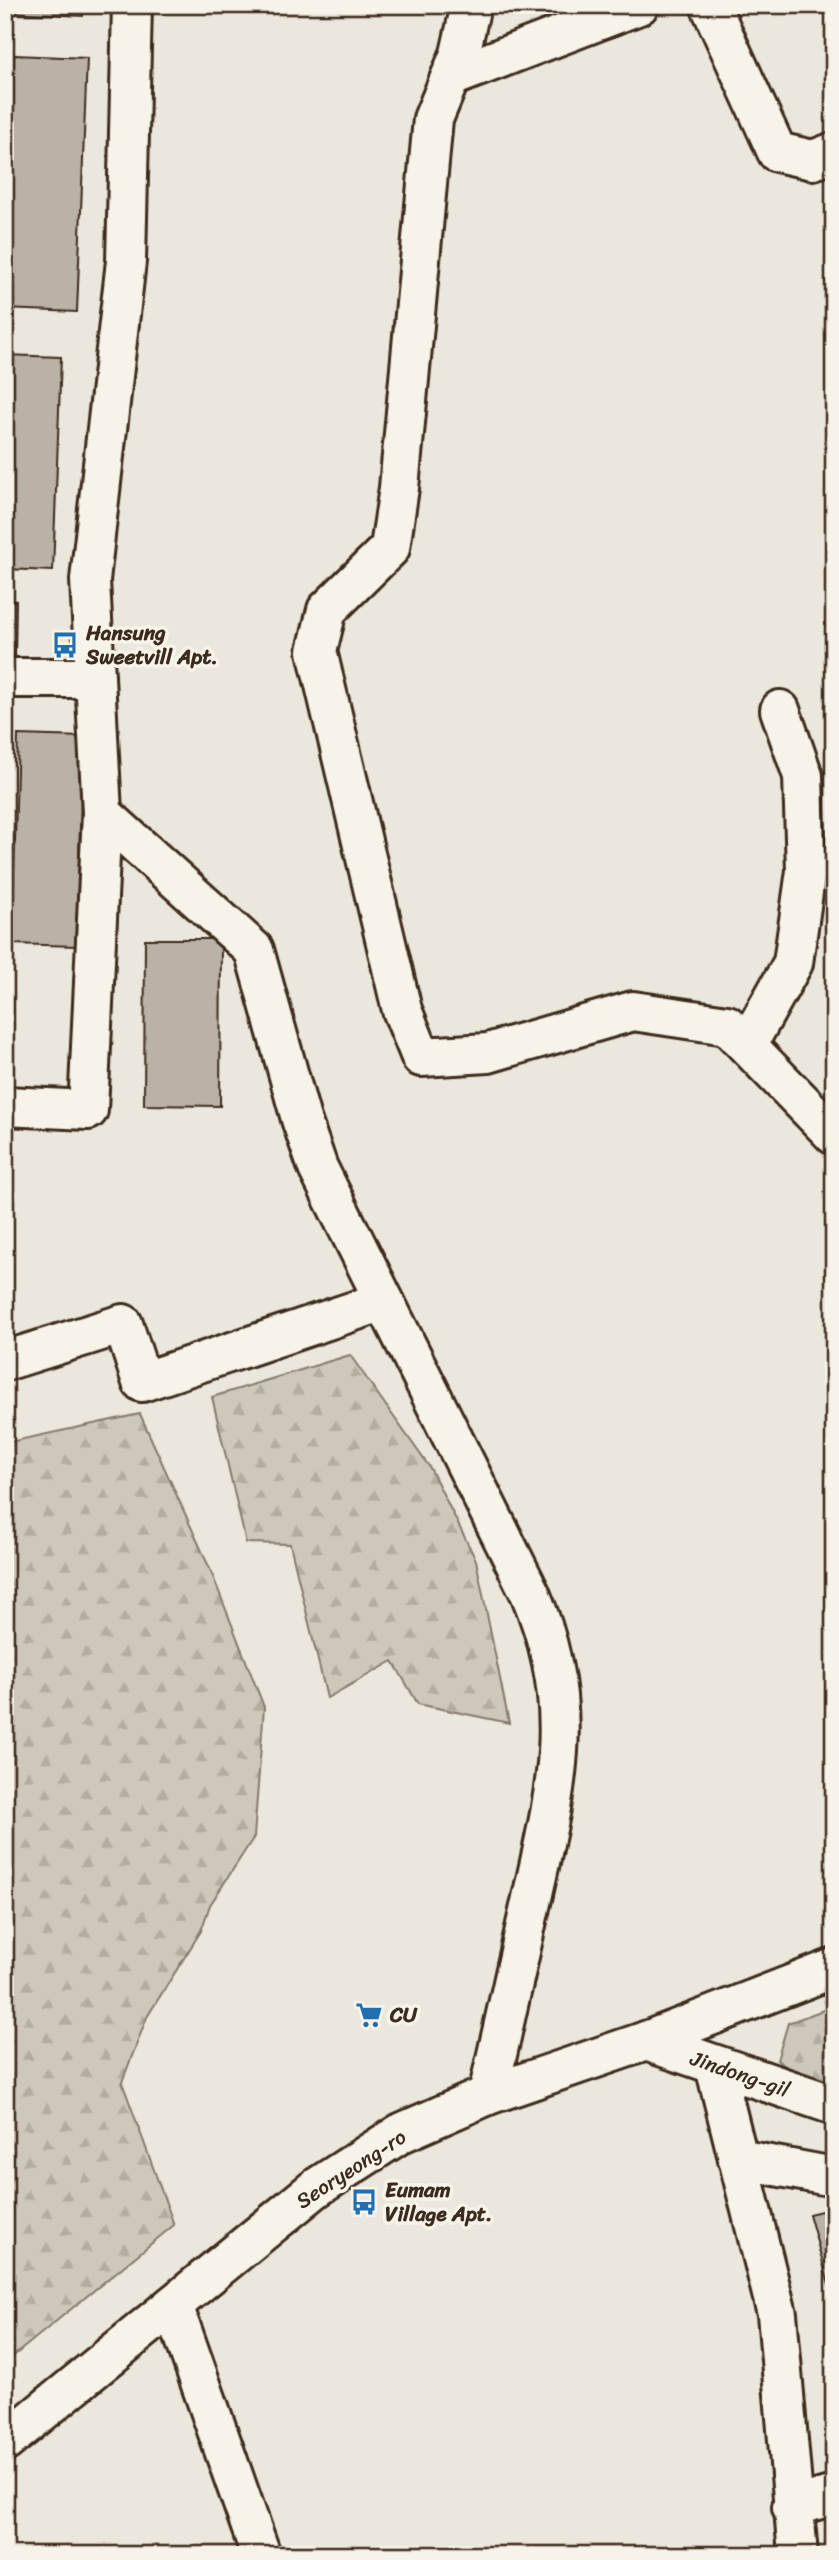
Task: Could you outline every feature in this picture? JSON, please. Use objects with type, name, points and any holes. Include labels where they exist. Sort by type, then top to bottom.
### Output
[{"type":"street","points":[[5,1106],[88,1110],[102,813],[90,580],[126,261],[132,5]]},
{"type":"street","points":[[471,5],[460,54],[433,119],[399,488],[390,548],[327,610],[317,651],[402,1010],[421,1057],[488,1053],[633,1011],[727,1025],[834,1135]]},
{"type":"street","points":[[451,77],[639,5]]},
{"type":"street","points":[[710,5],[777,152],[813,160],[834,152]]},
{"type":"street","points":[[5,678],[95,678]]},
{"type":"street","points":[[747,1045],[793,963],[806,871],[803,776],[780,710]]},
{"type":"street","points":[[102,813],[254,950],[301,1119],[318,1168],[530,1593],[552,1653],[557,1684],[560,1750],[556,1785],[488,2095]]},
{"type":"street","points":[[5,1361],[123,1324],[142,1382],[384,1301]]},
{"type":"street","name":"Seoryeong-ro","points":[[5,2442],[316,2188],[401,2133],[488,2095],[646,2041],[834,1968]]},
{"type":"street","name":"Jindong-gil","points":[[646,2041],[834,2105]]},
{"type":"street","points":[[715,2066],[777,2314],[798,2555]]},
{"type":"street","points":[[738,2159],[834,2177]]},
{"type":"street","points":[[173,2305],[261,2555]]},
{"type":"street","points":[[792,2507],[834,2496]]},
{"type":"green space","points":[[350,1355],[430,1468],[476,1560],[509,1723],[418,1704],[393,1661],[327,1698],[290,1544],[246,1543],[212,1397]]},
{"type":"green space","points":[[140,1414],[210,1569],[264,1707],[254,1837],[210,1905],[201,1931],[147,2017],[122,2082],[174,2225],[5,2363],[5,1443]]},
{"type":"green space","points":[[834,2006],[834,2089],[808,2082],[777,2060],[788,2023]]},
{"type":"building","points":[[5,5],[84,5],[83,16],[5,12]]},
{"type":"building","points":[[14,55],[87,58],[77,312],[5,309]]},
{"type":"building","points":[[5,355],[61,357],[53,571],[5,569]]},
{"type":"building","points":[[5,601],[16,601],[15,657],[5,657]]},
{"type":"building","points":[[18,735],[83,737],[76,946],[12,944]]},
{"type":"building","points":[[145,939],[221,939],[220,1106],[144,1105]]},
{"type":"building","points":[[5,996],[12,997],[11,1049],[5,1049]]},
{"type":"building","points":[[834,2208],[834,2302],[809,2214]]},
{"type":"place","name":"Hansung Sweetvill Apt.","points":[[65,645]]},
{"type":"place","name":"CU","points":[[369,2015]]},
{"type":"place","name":"Eumam Village Apt.","points":[[364,2202]]}]
